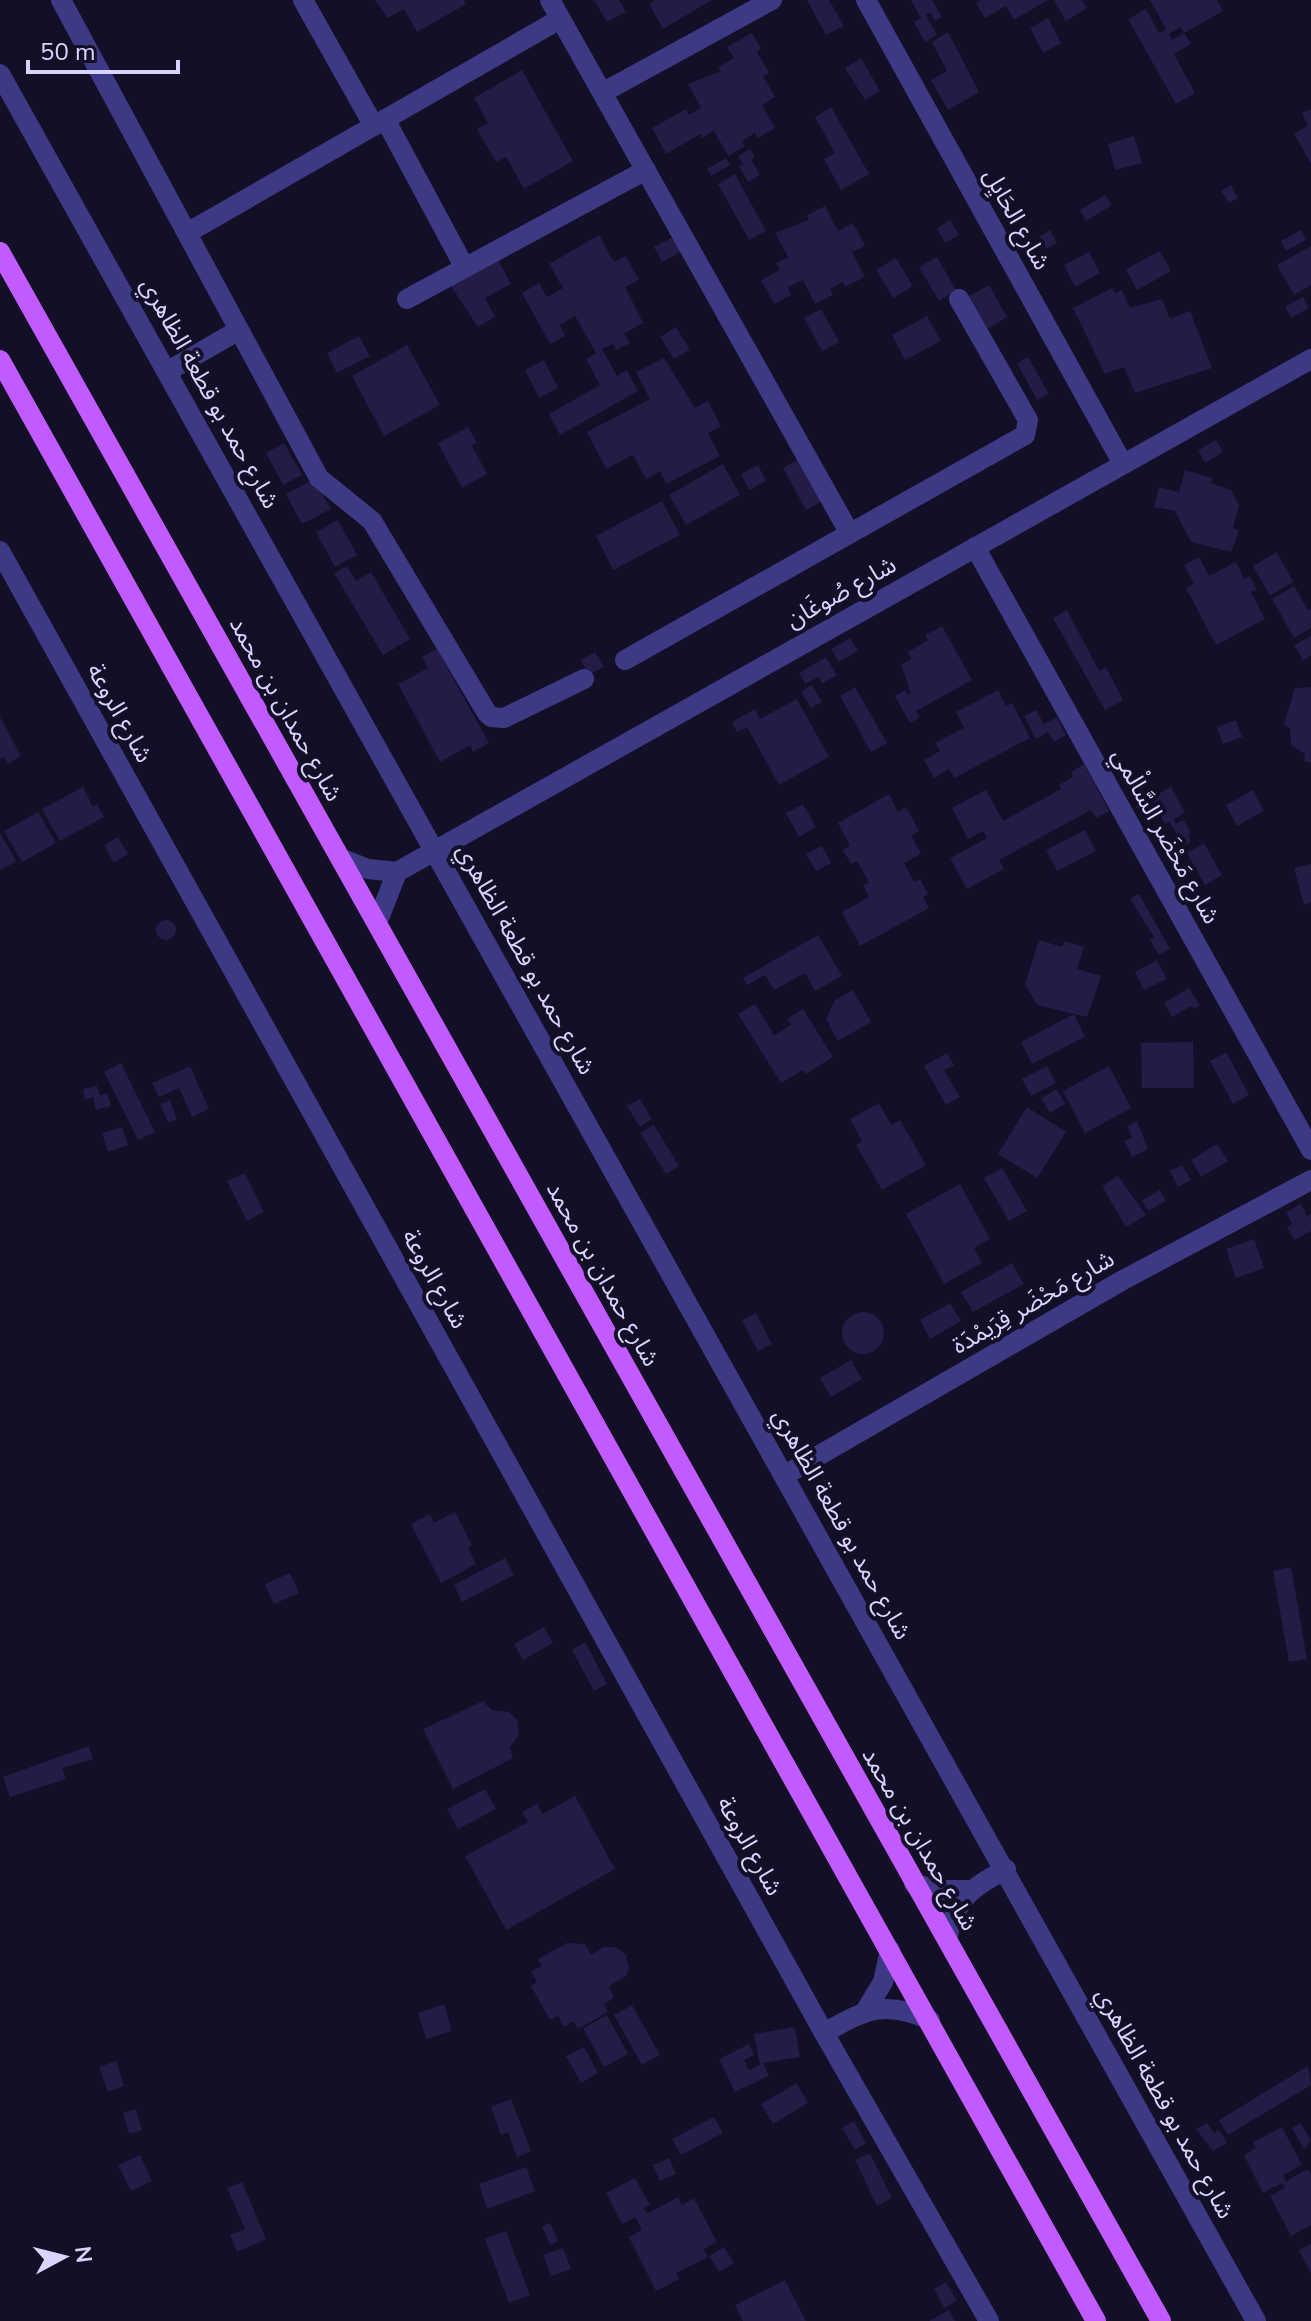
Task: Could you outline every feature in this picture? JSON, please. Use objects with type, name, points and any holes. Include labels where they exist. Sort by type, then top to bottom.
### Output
[{"type":"main road","name":"شارع حمدان بن محمد","points":[[0,252],[1161,2321]]},
{"type":"main road","points":[[0,360],[930,2020],[1088,2312],[1096,2321]]},
{"type":"main road","points":[[1134,2275],[1177,2321]]},
{"type":"street","points":[[61,0],[319,478],[372,521],[487,713],[491,717],[504,718],[584,679]]},
{"type":"street","points":[[303,0],[380,122],[465,268]]},
{"type":"street","points":[[550,0],[849,532]]},
{"type":"street","points":[[602,93],[772,0]]},
{"type":"street","name":"شارع الحَايِل","points":[[866,0],[1123,464]]},
{"type":"street","points":[[187,233],[560,19]]},
{"type":"street","name":"شارع حمد بو قطعة الظاهري","points":[[0,74],[1256,2321]]},
{"type":"street","points":[[407,299],[646,170]]},
{"type":"street","points":[[625,660],[1025,435],[1028,420],[959,299]]},
{"type":"street","points":[[168,371],[239,330]]},
{"type":"street","name":"شارع صُوغَان","points":[[397,872],[1311,359]]},
{"type":"street","name":"شارع مَحْضَر السَّالْمي","points":[[975,547],[1311,1150]]},
{"type":"street","name":"شارع الروعة","points":[[0,551],[824,2033],[989,2321]]},
{"type":"street","points":[[340,858],[368,869],[397,872],[377,923]]},
{"type":"street","name":"شارع مَحْضَر قِرَيمْدَة","points":[[785,1475],[1123,1280],[1311,1180]]},
{"type":"street","points":[[947,1939],[955,1913],[969,1890],[1006,1869]]},
{"type":"street","points":[[914,1884],[941,1890],[969,1890]]},
{"type":"street","points":[[866,2010],[883,1982],[890,1950]]},
{"type":"street","points":[[824,2033],[866,2010],[899,2009],[930,2020]]},
{"type":"building","points":[[375,0],[464,0],[466,4],[417,32],[404,9],[388,18]]},
{"type":"building","points":[[594,0],[619,0],[626,12],[607,22]]},
{"type":"building","points":[[655,0],[712,0],[663,29],[649,4]]},
{"type":"building","points":[[807,0],[829,0],[844,26],[826,35]]},
{"type":"building","points":[[911,0],[932,0],[942,17],[935,21],[930,13],[926,15],[937,35],[925,42],[914,22],[921,18]]},
{"type":"building","points":[[981,0],[1048,0],[1014,20],[1006,6],[985,18],[976,3]]},
{"type":"building","points":[[1054,0],[1082,0],[1087,8],[1066,21]]},
{"type":"building","points":[[1150,0],[1217,0],[1223,11],[1184,33],[1191,44],[1174,54],[1195,93],[1176,104],[1128,19],[1146,9],[1159,33],[1166,29]],"holes":[[[1181,27],[1184,33],[1172,40],[1169,34]]]},
{"type":"building","points":[[1048,18],[1061,43],[1043,53],[1030,28]]},
{"type":"building","points":[[948,32],[979,92],[948,110],[931,80],[947,71],[932,42]]},
{"type":"building","points":[[752,33],[761,49],[757,52],[769,73],[763,76],[775,97],[762,105],[775,128],[758,138],[755,133],[742,141],[745,146],[728,156],[714,131],[702,138],[700,134],[666,154],[652,128],[686,109],[689,115],[701,108],[688,84],[721,71],[718,67],[734,58],[727,47]]},
{"type":"building","points":[[861,58],[880,91],[865,100],[845,68]]},
{"type":"building","points":[[522,70],[573,161],[524,189],[506,157],[496,162],[477,129],[488,123],[474,98]]},
{"type":"building","points":[[831,107],[869,174],[841,190],[824,159],[835,153],[815,117]]},
{"type":"building","points":[[1311,109],[1311,164],[1294,133],[1308,126],[1302,113]]},
{"type":"building","points":[[1134,136],[1142,163],[1115,170],[1108,144]]},
{"type":"building","points":[[750,149],[755,157],[751,159],[760,175],[748,182],[739,166],[743,164],[738,156]]},
{"type":"building","points":[[726,158],[730,165],[711,176],[707,169]]},
{"type":"building","points":[[735,174],[766,231],[749,240],[718,184]]},
{"type":"building","points":[[1231,185],[1238,198],[1229,203],[1221,191]]},
{"type":"building","points":[[1105,195],[1112,205],[1086,221],[1080,210]]},
{"type":"building","points":[[825,206],[838,231],[853,223],[865,246],[852,252],[865,277],[845,287],[843,282],[830,289],[833,295],[815,304],[803,280],[788,287],[791,295],[774,304],[761,280],[780,270],[776,263],[788,257],[775,233],[809,220],[807,215]]},
{"type":"building","points":[[950,220],[959,235],[945,243],[937,228]]},
{"type":"building","points":[[1050,230],[1057,243],[1046,249],[1039,237]]},
{"type":"building","points":[[1301,230],[1306,240],[1286,251],[1281,241]]},
{"type":"building","points":[[599,235],[614,262],[626,256],[639,280],[625,287],[643,323],[624,334],[630,343],[616,350],[613,344],[602,349],[617,376],[627,370],[638,391],[560,435],[549,414],[600,385],[586,359],[596,353],[575,316],[560,325],[565,336],[550,344],[522,293],[539,283],[547,297],[563,288],[549,264]]},
{"type":"building","points":[[675,236],[682,251],[662,262],[654,247]]},
{"type":"building","points":[[1311,246],[1311,285],[1294,295],[1277,265]]},
{"type":"building","points":[[1160,251],[1171,271],[1137,290],[1126,269]]},
{"type":"building","points":[[1089,252],[1100,273],[1075,287],[1064,265]]},
{"type":"building","points":[[937,257],[956,290],[939,301],[919,267]]},
{"type":"building","points":[[896,258],[913,286],[893,298],[876,270]]},
{"type":"building","points":[[498,260],[511,284],[485,298],[495,317],[478,327],[451,286]]},
{"type":"building","points":[[989,285],[1007,317],[987,329],[969,296]]},
{"type":"building","points":[[1112,288],[1115,293],[1122,290],[1130,308],[1162,299],[1170,319],[1190,311],[1212,368],[1135,393],[1124,367],[1105,374],[1073,308]]},
{"type":"building","points":[[1303,297],[1309,308],[1291,318],[1285,307]]},
{"type":"building","points":[[821,309],[839,342],[822,351],[804,318]]},
{"type":"building","points":[[927,316],[941,341],[905,360],[892,335]]},
{"type":"building","points":[[676,327],[690,350],[674,359],[660,337]]},
{"type":"building","points":[[359,336],[370,356],[337,373],[327,353]]},
{"type":"building","points":[[407,345],[440,405],[384,436],[352,376]]},
{"type":"building","points":[[1028,357],[1049,394],[1037,400],[1017,363]]},
{"type":"building","points":[[664,358],[695,408],[708,401],[721,426],[708,433],[720,456],[666,484],[660,471],[646,479],[633,455],[606,469],[587,432],[650,399],[636,372]]},
{"type":"building","points":[[544,360],[558,388],[539,398],[525,370]]},
{"type":"building","points":[[468,427],[477,443],[472,446],[487,474],[462,488],[438,443]]},
{"type":"building","points":[[1216,440],[1223,452],[1205,463],[1198,450]]},
{"type":"building","points":[[284,443],[302,475],[283,485],[266,453]]},
{"type":"building","points":[[801,458],[824,500],[806,510],[783,468]]},
{"type":"building","points":[[723,464],[740,495],[686,525],[669,495]]},
{"type":"building","points":[[758,465],[766,481],[749,490],[741,474]]},
{"type":"building","points":[[1185,470],[1212,478],[1211,483],[1231,490],[1239,505],[1233,528],[1239,531],[1231,552],[1191,542],[1175,511],[1154,507],[1159,487],[1179,492]]},
{"type":"building","points":[[314,479],[331,509],[302,524],[286,494]]},
{"type":"building","points":[[662,501],[680,535],[613,570],[596,536]]},
{"type":"building","points":[[338,520],[357,555],[335,567],[316,532]]},
{"type":"building","points":[[1277,552],[1293,582],[1270,596],[1253,566]]},
{"type":"building","points":[[1199,557],[1209,576],[1236,562],[1244,579],[1250,576],[1257,590],[1251,592],[1265,619],[1216,645],[1186,588],[1194,584],[1184,565]]},
{"type":"building","points":[[347,566],[356,581],[371,572],[410,639],[383,655],[334,573]]},
{"type":"building","points":[[1294,586],[1308,610],[1311,609],[1311,628],[1294,638],[1272,599]]},
{"type":"building","points":[[1067,610],[1099,671],[1106,667],[1123,700],[1105,710],[1053,618]]},
{"type":"building","points":[[942,626],[972,680],[916,711],[920,717],[910,723],[895,696],[905,690],[908,695],[911,693],[901,665],[911,659],[908,652],[928,640],[925,635]]},
{"type":"building","points":[[1311,636],[1311,656],[1303,660],[1294,645]]},
{"type":"building","points":[[850,638],[858,651],[839,662],[831,649]]},
{"type":"building","points":[[437,649],[489,743],[473,752],[470,745],[440,762],[398,684],[428,668],[422,657]]},
{"type":"building","points":[[595,652],[604,667],[589,675],[581,660]]},
{"type":"building","points":[[826,657],[837,675],[822,684],[819,677],[805,684],[799,673]]},
{"type":"building","points":[[812,685],[822,702],[811,708],[801,692]]},
{"type":"building","points":[[855,687],[887,743],[871,752],[840,696]]},
{"type":"building","points":[[1311,687],[1311,763],[1304,761],[1305,754],[1291,745],[1290,729],[1284,724],[1295,688]]},
{"type":"building","points":[[998,690],[1006,706],[1012,703],[1030,738],[954,778],[949,769],[934,778],[924,760],[940,751],[935,743],[964,728],[956,712]]},
{"type":"building","points":[[797,699],[829,757],[779,785],[747,727],[737,732],[732,722],[755,709],[760,719]]},
{"type":"building","points":[[1036,710],[1044,724],[1057,717],[1066,735],[1054,742],[1048,732],[1036,739],[1024,716]]},
{"type":"building","points":[[0,717],[21,756],[8,764],[4,757],[0,760]]},
{"type":"building","points":[[1236,720],[1242,737],[1223,744],[1217,727]]},
{"type":"building","points":[[1084,764],[1109,811],[1096,818],[1091,810],[999,860],[1004,869],[967,889],[950,858],[987,838],[983,831],[968,839],[952,808],[986,790],[1003,821],[1061,789],[1059,785],[1073,777],[1071,772]]},
{"type":"building","points":[[83,787],[93,807],[97,804],[104,817],[60,841],[42,809]]},
{"type":"building","points":[[1171,787],[1185,813],[1174,819],[1176,824],[1184,820],[1191,833],[1188,835],[1191,842],[1183,846],[1170,822],[1165,824],[1150,798]]},
{"type":"building","points":[[1253,790],[1264,811],[1237,826],[1226,805]]},
{"type":"building","points":[[889,794],[898,812],[906,807],[919,831],[911,835],[921,854],[904,863],[914,882],[920,879],[928,894],[923,897],[929,908],[860,946],[842,912],[869,897],[863,885],[869,882],[857,861],[851,864],[843,850],[850,846],[838,823]]},
{"type":"building","points":[[803,804],[816,827],[799,837],[786,813]]},
{"type":"building","points":[[38,812],[56,843],[22,862],[4,831]]},
{"type":"building","points":[[1085,830],[1096,851],[1057,871],[1046,850]]},
{"type":"building","points":[[0,833],[16,861],[1,870],[0,868]]},
{"type":"building","points":[[118,837],[128,854],[114,863],[104,845]]},
{"type":"building","points":[[1204,843],[1222,875],[1205,885],[1187,853]]},
{"type":"building","points":[[822,846],[831,863],[816,871],[806,854]]},
{"type":"building","points":[[1311,864],[1311,903],[1304,905],[1294,868]]},
{"type":"building","points":[[1139,894],[1170,949],[1159,955],[1150,940],[1154,937],[1130,899]]},
{"type":"building","points":[[166,920],[173,923],[176,930],[173,937],[166,940],[159,937],[156,930],[159,923]]},
{"type":"building","points":[[818,935],[842,976],[815,991],[805,973],[774,990],[765,975],[747,985],[743,978]]},
{"type":"building","points":[[1039,940],[1062,947],[1064,941],[1084,947],[1077,969],[1101,976],[1087,1017],[1037,1005],[1025,984]]},
{"type":"building","points":[[1157,960],[1167,979],[1144,990],[1135,972]]},
{"type":"building","points":[[1189,988],[1200,1006],[1193,1009],[1191,1006],[1172,1017],[1164,1003]]},
{"type":"building","points":[[853,990],[871,1022],[838,1041],[826,1019],[835,1000]]},
{"type":"building","points":[[755,1004],[774,1035],[791,1025],[787,1019],[803,1009],[833,1057],[806,1074],[803,1070],[781,1083],[738,1014]]},
{"type":"building","points":[[1074,1014],[1085,1037],[1032,1064],[1021,1042]]},
{"type":"building","points":[[1193,1042],[1194,1088],[1142,1088],[1141,1043]]},
{"type":"building","points":[[1226,1052],[1249,1095],[1233,1104],[1210,1061]]},
{"type":"building","points":[[947,1053],[954,1065],[944,1070],[960,1097],[946,1105],[924,1066]]},
{"type":"building","points":[[121,1063],[155,1132],[138,1140],[104,1072]]},
{"type":"building","points":[[190,1066],[209,1109],[192,1117],[179,1088],[159,1097],[152,1083]]},
{"type":"building","points":[[1047,1066],[1056,1083],[1031,1096],[1022,1079]]},
{"type":"building","points":[[1109,1066],[1131,1108],[1085,1133],[1063,1091]]},
{"type":"building","points":[[97,1086],[100,1096],[107,1093],[111,1106],[96,1110],[93,1097],[85,1100],[83,1089]]},
{"type":"building","points":[[1057,1089],[1065,1104],[1050,1113],[1041,1098]]},
{"type":"building","points":[[640,1099],[652,1119],[640,1127],[627,1106]]},
{"type":"building","points":[[170,1100],[177,1119],[168,1123],[160,1104]]},
{"type":"building","points":[[879,1103],[891,1125],[900,1120],[926,1165],[882,1190],[856,1145],[862,1141],[850,1119]]},
{"type":"building","points":[[1027,1107],[1066,1132],[1037,1178],[998,1154]]},
{"type":"building","points":[[1137,1121],[1148,1149],[1132,1157],[1124,1141],[1132,1137],[1127,1126]]},
{"type":"building","points":[[654,1125],[679,1166],[666,1174],[640,1133]]},
{"type":"building","points":[[122,1127],[128,1145],[108,1152],[102,1133]]},
{"type":"building","points":[[1217,1144],[1228,1161],[1201,1177],[1191,1160]]},
{"type":"building","points":[[1182,1165],[1191,1180],[1178,1187],[1170,1171]]},
{"type":"building","points":[[1002,1168],[1027,1211],[1009,1221],[984,1178]]},
{"type":"building","points":[[245,1173],[264,1212],[247,1221],[227,1181]]},
{"type":"building","points":[[1118,1176],[1146,1215],[1126,1227],[1102,1186]]},
{"type":"building","points":[[960,1184],[990,1239],[974,1248],[982,1263],[944,1284],[906,1214]]},
{"type":"building","points":[[1160,1190],[1166,1201],[1148,1211],[1142,1200]]},
{"type":"building","points":[[1301,1204],[1307,1216],[1311,1214],[1311,1231],[1294,1240],[1287,1227],[1292,1224],[1286,1212]]},
{"type":"building","points":[[1254,1239],[1264,1268],[1236,1278],[1226,1249]]},
{"type":"building","points":[[1012,1263],[1024,1284],[973,1312],[961,1292]]},
{"type":"building","points":[[950,1303],[961,1321],[930,1339],[920,1320]]},
{"type":"building","points":[[863,1312],[878,1318],[884,1333],[878,1348],[863,1354],[848,1348],[842,1333],[848,1318]]},
{"type":"building","points":[[756,1313],[772,1344],[758,1351],[742,1320]]},
{"type":"building","points":[[851,1360],[862,1379],[831,1397],[820,1378]]},
{"type":"building","points":[[455,1512],[472,1545],[468,1548],[476,1564],[441,1583],[411,1524],[430,1514],[434,1523]]},
{"type":"building","points":[[505,1558],[514,1575],[462,1602],[454,1585]]},
{"type":"building","points":[[1291,1567],[1307,1659],[1289,1662],[1273,1571]]},
{"type":"building","points":[[290,1573],[299,1593],[274,1604],[265,1584]]},
{"type":"building","points":[[544,1627],[553,1643],[523,1660],[514,1644]]},
{"type":"building","points":[[585,1642],[607,1684],[594,1691],[572,1650]]},
{"type":"building","points":[[483,1701],[492,1710],[509,1712],[517,1720],[519,1735],[510,1747],[513,1758],[453,1789],[423,1729]]},
{"type":"building","points":[[89,1746],[93,1759],[62,1768],[66,1779],[10,1797],[3,1777]]},
{"type":"building","points":[[485,1789],[496,1809],[458,1829],[447,1809]]},
{"type":"building","points":[[575,1796],[615,1869],[506,1930],[465,1856],[528,1822],[522,1812],[537,1804],[543,1814]]},
{"type":"building","points":[[567,1943],[585,1944],[591,1955],[604,1947],[616,1947],[626,1955],[629,1968],[626,1976],[609,1986],[614,1998],[604,2004],[608,2012],[578,2029],[573,2021],[564,2027],[558,2016],[550,2020],[531,1986],[537,1982],[531,1971],[542,1966],[538,1959]]},
{"type":"building","points":[[444,2004],[452,2031],[426,2039],[418,2013]]},
{"type":"building","points":[[632,2005],[660,2055],[642,2065],[614,2015]]},
{"type":"building","points":[[607,2015],[628,2054],[604,2067],[583,2028]]},
{"type":"building","points":[[795,2027],[800,2057],[763,2063],[769,2076],[735,2092],[719,2059],[749,2044],[754,2055],[744,2060],[749,2070],[760,2065],[754,2034]]},
{"type":"building","points":[[584,2047],[598,2073],[581,2083],[566,2056]]},
{"type":"building","points":[[116,2061],[124,2086],[108,2092],[99,2067]]},
{"type":"building","points":[[1308,2066],[1311,2085],[1228,2135],[1219,2120]]},
{"type":"building","points":[[797,2083],[808,2103],[773,2124],[761,2104]]},
{"type":"building","points":[[511,2099],[531,2151],[517,2157],[508,2132],[501,2135],[491,2107]]},
{"type":"building","points":[[136,2109],[142,2130],[129,2134],[123,2113]]},
{"type":"building","points":[[714,2117],[723,2133],[681,2155],[672,2139]]},
{"type":"building","points":[[854,2121],[866,2143],[855,2150],[842,2128]]},
{"type":"building","points":[[1207,2123],[1214,2133],[1219,2130],[1227,2143],[1213,2151],[1196,2129]]},
{"type":"building","points":[[1301,2123],[1311,2141],[1304,2149],[1292,2128]]},
{"type":"building","points":[[1282,2127],[1302,2165],[1283,2175],[1286,2181],[1308,2169],[1311,2175],[1311,2225],[1291,2236],[1270,2196],[1285,2188],[1282,2183],[1263,2193],[1244,2155],[1256,2148],[1253,2142]]},
{"type":"building","points":[[870,2153],[892,2198],[877,2206],[855,2160]]},
{"type":"building","points":[[140,2155],[152,2181],[131,2191],[118,2165]]},
{"type":"building","points":[[669,2158],[676,2174],[660,2181],[653,2165]]},
{"type":"building","points":[[526,2167],[535,2191],[487,2209],[479,2184]]},
{"type":"building","points":[[635,2178],[650,2205],[644,2208],[647,2214],[678,2197],[682,2205],[694,2198],[717,2242],[704,2249],[708,2257],[676,2273],[679,2279],[656,2291],[629,2237],[642,2230],[635,2217],[622,2224],[606,2193]]},
{"type":"building","points":[[242,2182],[266,2239],[237,2252],[230,2235],[245,2229],[227,2188]]},
{"type":"building","points":[[550,2223],[558,2241],[550,2245],[542,2226]]},
{"type":"building","points":[[506,2231],[530,2295],[509,2303],[485,2239]]},
{"type":"building","points":[[1311,2244],[1311,2273],[1299,2250]]},
{"type":"building","points":[[724,2247],[734,2263],[719,2272],[709,2256]]},
{"type":"building","points":[[563,2248],[571,2269],[551,2276],[543,2255]]},
{"type":"building","points":[[785,2280],[806,2321],[743,2321],[735,2305]]},
{"type":"building","points":[[946,2282],[957,2301],[944,2308],[934,2289]]},
{"type":"building","points":[[949,2310],[955,2321],[929,2321]]}]
